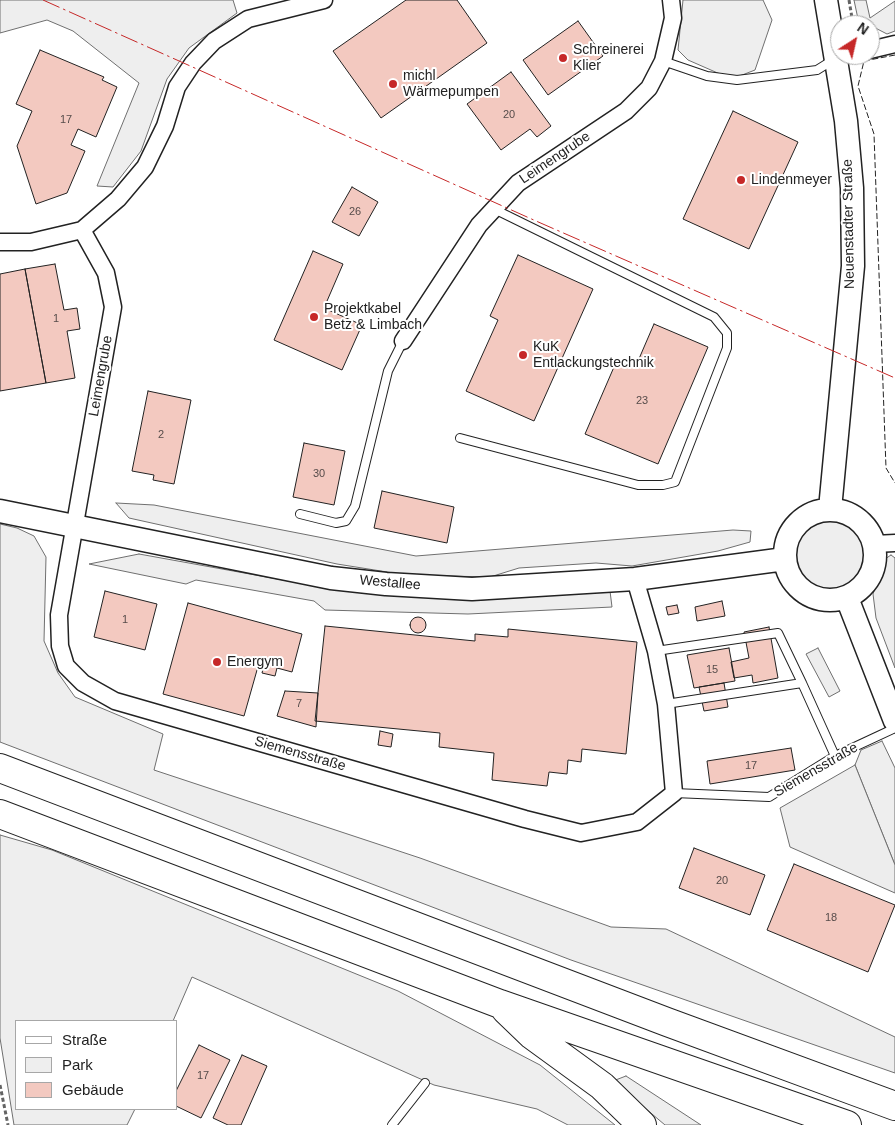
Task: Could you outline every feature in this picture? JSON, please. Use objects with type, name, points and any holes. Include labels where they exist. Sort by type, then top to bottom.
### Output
[{"type":"highway","points":[[0,768],[667,1022],[895,1106]]},
{"type":"highway","points":[[0,814],[500,1004],[847,1125]]},
{"type":"highway","points":[[500,1004],[532,1035],[602,1086],[642,1125]]},
{"type":"main road","name":"Neuenstadter Straße","points":[[826,0],[830,15]]},
{"type":"main road","name":"Neuenstadter Straße","points":[[830,509],[853,266],[852,188],[843,65]]},
{"type":"main road","points":[[830,509],[843,511],[854,516],[885,544],[875,560],[871,576],[861,589],[847,598],[822,600],[806,594],[794,582],[784,559],[787,538],[799,521],[815,512],[830,509]]},
{"type":"main road","name":"Westallee","points":[[0,511],[331,578],[386,584],[472,589],[635,579],[784,559]]},
{"type":"main road","points":[[847,598],[895,721]]},
{"type":"street","points":[[0,242],[31,242],[82,230],[118,199],[145,167],[165,126],[177,87],[193,63],[214,41],[248,19],[324,0]]},
{"type":"street","name":"Leimengrube","points":[[403,341],[479,225],[518,183],[626,111],[649,88],[663,62],[674,18],[670,0]]},
{"type":"street","points":[[880,48],[895,44]]},
{"type":"street","name":"Leimengrube","points":[[74,526],[113,307],[106,273],[82,230]]},
{"type":"street","name":"Siemensstraße","points":[[74,526],[59,615],[60,646],[66,666],[83,683],[115,701],[525,820],[581,833],[636,822],[674,793]]},
{"type":"street","points":[[635,579],[656,651],[666,704],[674,793]]},
{"type":"lane","points":[[663,62],[707,76],[736,80],[817,70],[830,63]]},
{"type":"lane","points":[[460,438],[638,485],[663,486],[675,482],[727,348],[727,333],[714,317],[494,209]]},
{"type":"lane","points":[[300,514],[336,523],[346,521],[355,506],[388,371],[403,341]]},
{"type":"lane","points":[[656,651],[778,633],[835,756]]},
{"type":"lane","points":[[666,704],[802,683]]},
{"type":"lane","name":"Siemensstraße","points":[[674,793],[769,797],[835,756],[895,728]]},
{"type":"lane","points":[[392,1125],[425,1083]]},
{"type":"path","points":[[848,0],[851,15]]},
{"type":"path","points":[[0,1084],[8,1125]]},
{"type":"green space","points":[[0,0],[233,0],[237,13],[189,48],[167,79],[141,151],[113,187],[97,186],[139,83],[73,31],[47,20],[0,33]]},
{"type":"green space","points":[[683,0],[763,0],[772,20],[755,70],[737,77],[720,74],[688,60],[678,50]]},
{"type":"green space","points":[[854,0],[866,0],[869,15],[857,15]]},
{"type":"green space","points":[[895,1],[895,31],[887,34],[880,30],[880,15],[874,15]]},
{"type":"green space","points":[[116,503],[154,505],[416,556],[733,530],[751,531],[750,542],[718,551],[632,566],[596,563],[519,568],[490,577],[406,575],[337,564],[129,518]]},
{"type":"green space","points":[[821,510],[839,510],[855,517],[868,530],[875,546],[875,564],[868,580],[855,593],[839,600],[821,600],[805,593],[792,580],[785,564],[785,546],[792,530],[805,517]]},
{"type":"green space","points":[[0,524],[17,528],[34,536],[46,557],[44,641],[58,673],[75,697],[163,734],[154,770],[420,858],[611,927],[666,929],[895,1037],[895,1073],[571,960],[0,742]]},
{"type":"green space","points":[[139,554],[294,582],[403,596],[480,600],[610,591],[612,607],[468,614],[325,610],[314,601],[196,580],[186,584],[89,564]]},
{"type":"green space","points":[[891,555],[895,558],[895,668],[876,618],[873,594],[885,559]]},
{"type":"green space","points":[[882,741],[895,768],[895,865],[855,765],[861,750]]},
{"type":"green space","points":[[0,835],[52,850],[398,991],[540,1065],[615,1125],[568,1125],[537,1109],[434,1085],[192,977],[173,1020],[15,1020],[15,1110],[134,1110],[127,1125],[14,1125],[0,1038]]},
{"type":"green space","points":[[626,1076],[701,1125],[665,1125],[613,1081]]},
{"type":"shaded area","points":[[818,648],[840,691],[829,697],[806,654]]},
{"type":"shaded area","points":[[855,765],[895,865],[895,893],[790,847],[780,808]]},
{"type":"building","name":"michl Wärmepumpen","points":[[406,0],[457,0],[487,43],[381,118],[333,51]]},
{"type":"building","name":"Schreinerei Klier","points":[[578,21],[603,56],[548,95],[523,60]]},
{"type":"building","points":[[40,50],[104,77],[102,80],[117,87],[96,137],[78,129],[71,145],[85,151],[67,193],[36,204],[17,146],[32,111],[16,104]]},
{"type":"building","points":[[511,72],[551,126],[537,137],[530,129],[501,150],[467,104]]},
{"type":"building","name":"Lindenmeyer","points":[[733,111],[798,142],[749,249],[683,219]]},
{"type":"building","points":[[352,187],[378,202],[359,236],[332,222]]},
{"type":"building","name":"Projektkabel Betz & Limbach","points":[[313,251],[343,264],[324,308],[362,325],[342,370],[274,340]]},
{"type":"building","name":"KuK Entlackungstechnik","points":[[518,255],[593,289],[534,421],[466,391],[498,320],[490,316]]},
{"type":"building","points":[[55,264],[64,310],[77,308],[80,329],[67,331],[75,378],[46,383],[25,269]]},
{"type":"building","points":[[25,269],[46,383],[0,391],[0,274]]},
{"type":"building","points":[[654,324],[708,347],[658,464],[585,434],[617,360],[635,368]]},
{"type":"building","points":[[148,391],[191,400],[174,484],[153,480],[154,475],[132,471]]},
{"type":"building","points":[[304,443],[345,451],[334,505],[293,497]]},
{"type":"building","points":[[382,491],[454,507],[447,543],[374,528]]},
{"type":"building","points":[[105,591],[157,604],[145,650],[94,637]]},
{"type":"building","points":[[722,601],[725,616],[697,621],[695,607]]},
{"type":"building","points":[[188,603],[302,634],[292,672],[277,668],[275,676],[262,673],[264,665],[259,663],[244,716],[163,694]]},
{"type":"building","points":[[677,605],[679,613],[668,615],[666,607]]},
{"type":"building","points":[[418,617],[424,619],[426,625],[424,631],[418,633],[412,631],[410,625],[412,619]]},
{"type":"building","points":[[325,626],[475,641],[475,634],[508,637],[508,629],[637,642],[626,754],[582,749],[581,762],[568,760],[567,774],[549,772],[547,786],[492,780],[494,753],[439,747],[440,733],[315,721]]},
{"type":"building","points":[[769,627],[778,678],[753,683],[752,675],[734,678],[731,662],[749,658],[744,632]]},
{"type":"building","points":[[729,648],[735,681],[694,688],[687,655]]},
{"type":"building","points":[[724,683],[728,707],[704,711],[699,687]]},
{"type":"building","points":[[285,691],[318,693],[316,727],[277,716]]},
{"type":"building","points":[[380,731],[393,734],[391,747],[378,745]]},
{"type":"building","points":[[791,748],[795,770],[710,784],[707,761]]},
{"type":"building","points":[[694,848],[765,875],[750,915],[679,888]]},
{"type":"building","points":[[794,864],[895,905],[868,972],[767,930]]},
{"type":"building","points":[[199,1045],[230,1060],[201,1118],[178,1107],[178,1087]]},
{"type":"building","points":[[242,1055],[267,1066],[241,1125],[228,1125],[213,1118]]},
{"type":"fence","points":[[895,55],[864,61],[858,86],[874,134],[886,468],[895,483]]},
{"type":"power","points":[[43,0],[536,221],[895,378]]},
{"type":"place","name":"Schreinerei Klier","points":[[563,58]]},
{"type":"place","name":"michl Wärmepumpen","points":[[393,84]]},
{"type":"place","name":"Lindenmeyer","points":[[741,180]]},
{"type":"place","name":"Projektkabel Betz & Limbach","points":[[314,317]]},
{"type":"place","name":"KuK Entlackungstechnik","points":[[523,355]]},
{"type":"place","name":"Energym","points":[[217,662]]}]
